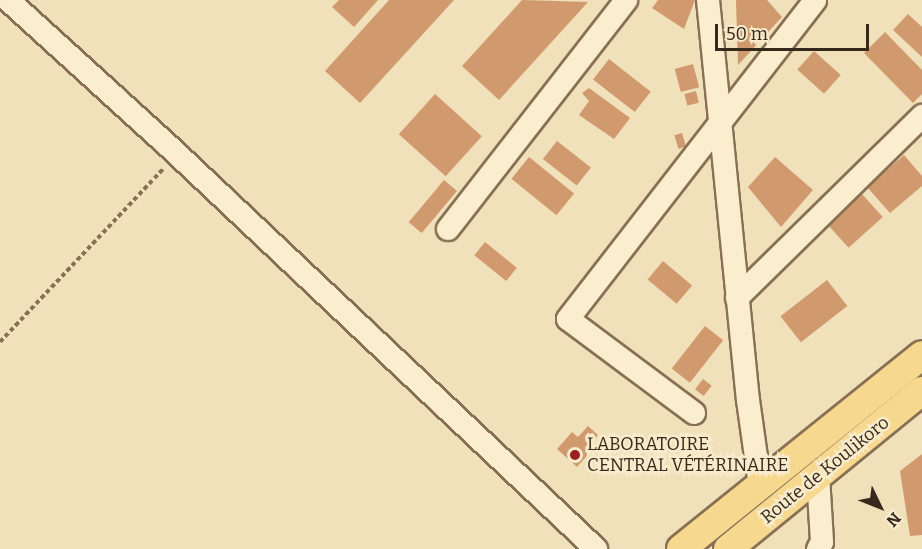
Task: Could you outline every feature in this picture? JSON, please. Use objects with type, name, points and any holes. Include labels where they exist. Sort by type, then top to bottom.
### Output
[{"type":"main road","name":"Route de Koulikoro","points":[[681,549],[922,355]]},
{"type":"main road","name":"Route de Koulikoro","points":[[728,549],[922,391]]},
{"type":"street","points":[[448,229],[626,0]]},
{"type":"street","points":[[708,0],[737,298],[760,485]]},
{"type":"street","points":[[694,413],[568,319],[815,0]]},
{"type":"street","points":[[22,5],[596,549]]},
{"type":"street","points":[[737,298],[922,116]]},
{"type":"street","points":[[818,476],[822,542],[818,549]]},
{"type":"path","points":[[0,342],[107,225],[177,154]]},
{"type":"building","points":[[339,0],[378,0],[354,27],[332,7]]},
{"type":"building","points":[[389,0],[454,0],[360,103],[325,71]]},
{"type":"building","points":[[522,0],[588,2],[499,100],[462,66]]},
{"type":"building","points":[[658,0],[695,0],[684,29],[652,8]]},
{"type":"building","points":[[736,0],[767,0],[782,17],[738,65]]},
{"type":"building","points":[[908,14],[922,27],[922,57],[893,30]]},
{"type":"building","points":[[885,32],[922,70],[922,94],[913,103],[864,53]]},
{"type":"building","points":[[814,51],[841,75],[824,94],[797,70]]},
{"type":"building","points":[[609,59],[651,92],[635,112],[593,79]]},
{"type":"building","points":[[693,64],[699,87],[681,92],[675,69]]},
{"type":"building","points":[[589,88],[630,118],[614,139],[579,115],[589,101],[582,93]]},
{"type":"building","points":[[696,91],[699,103],[687,106],[684,94]]},
{"type":"building","points":[[435,94],[482,136],[446,176],[399,134]]},
{"type":"building","points":[[682,133],[686,146],[678,149],[674,135]]},
{"type":"building","points":[[557,141],[591,167],[577,186],[543,159]]},
{"type":"building","points":[[904,155],[922,176],[922,186],[890,213],[867,187]]},
{"type":"building","points":[[529,157],[574,194],[556,215],[511,179]]},
{"type":"building","points":[[775,157],[813,190],[781,227],[748,187]]},
{"type":"building","points":[[444,180],[457,191],[422,233],[409,222]]},
{"type":"building","points":[[862,194],[883,217],[849,248],[828,225]]},
{"type":"building","points":[[485,242],[517,268],[506,281],[474,255]]},
{"type":"building","points":[[663,261],[692,285],[677,304],[648,279]]},
{"type":"building","points":[[827,280],[847,306],[801,342],[781,316]]},
{"type":"building","points":[[705,326],[723,340],[690,383],[672,369]]},
{"type":"building","points":[[703,379],[712,386],[704,396],[695,389]]},
{"type":"building","points":[[588,426],[598,435],[588,446],[592,450],[577,467],[557,449],[572,432],[578,437]]},
{"type":"building","points":[[922,454],[922,535],[910,536],[900,471]]},
{"type":"place","name":"LABORATOIRE CENTRAL VÉTÉRINAIRE","points":[[575,455]]}]
